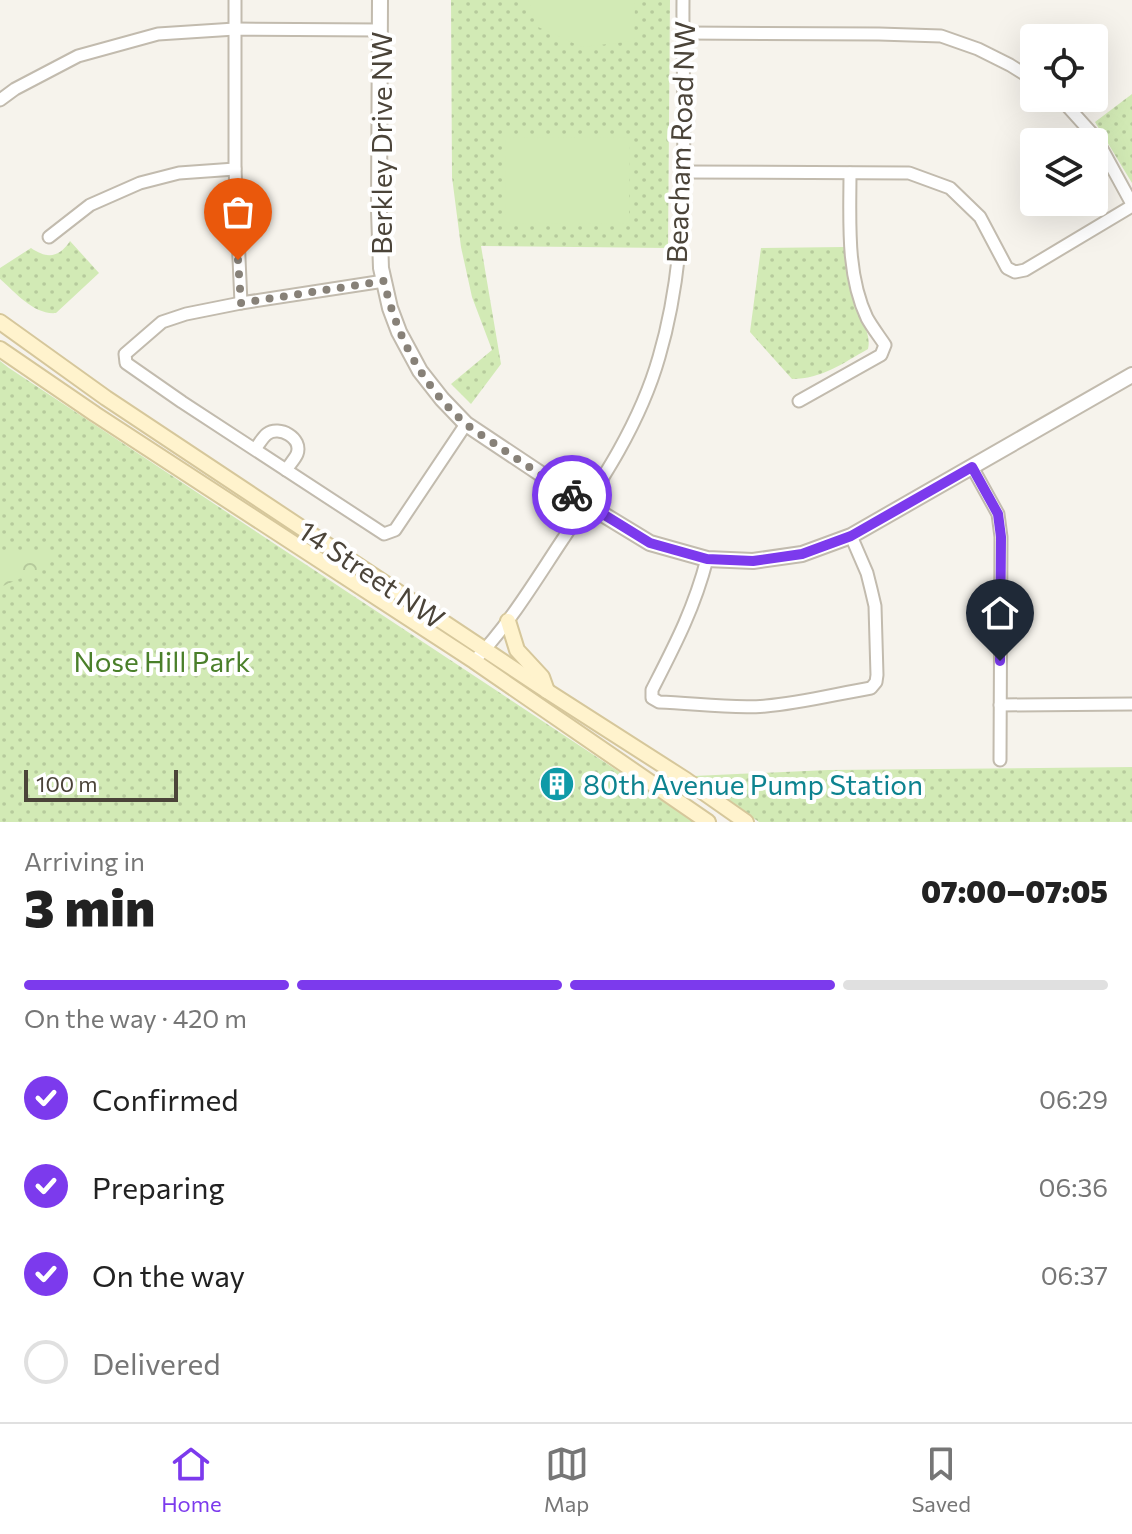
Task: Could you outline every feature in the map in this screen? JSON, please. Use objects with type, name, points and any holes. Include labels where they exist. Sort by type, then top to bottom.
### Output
[{"type":"main road","name":"14 Street NW","points":[[0,322],[106,398],[746,822]]},
{"type":"main road","name":"14 Street NW","points":[[0,349],[108,423],[474,661],[708,822]]},
{"type":"main road","points":[[508,621],[517,650],[542,677],[547,691]]},
{"type":"street","points":[[235,0],[235,169],[241,303]]},
{"type":"street","name":"Berkley Drive NW","points":[[380,0],[379,242],[390,308],[406,347],[420,371],[466,424],[650,543],[707,559],[753,561],[802,554],[851,536],[1132,375]]},
{"type":"street","name":"Beacham Road NW","points":[[474,661],[508,621],[624,443],[660,357],[678,264],[684,172],[683,0]]},
{"type":"street","points":[[0,100],[78,56],[158,34],[235,29],[380,30]]},
{"type":"street","points":[[683,33],[941,36],[978,49],[1020,71]]},
{"type":"street","points":[[684,172],[909,173],[950,188],[980,217],[1007,268],[1015,272],[1025,270],[1132,205],[1096,138],[1073,112]]},
{"type":"street","points":[[49,237],[90,205],[140,183],[179,173],[235,169]]},
{"type":"street","points":[[799,401],[881,355],[885,345],[867,318],[857,288],[851,241],[850,173]]},
{"type":"street","points":[[384,281],[186,314],[162,322],[125,354],[126,363],[384,534],[395,530],[466,424]]},
{"type":"street","points":[[255,449],[266,434],[274,431],[291,436],[298,448],[297,455],[286,470]]},
{"type":"street","points":[[972,467],[998,514],[1001,537],[1000,760]]},
{"type":"street","points":[[707,559],[698,592],[652,690],[652,698],[659,702],[723,706],[765,706],[807,700],[871,688],[876,682],[875,606],[867,573],[851,536]]},
{"type":"street","points":[[1000,705],[1132,704]]},
{"type":"green space","points":[[451,0],[670,0],[668,248],[481,246],[501,364],[471,404],[451,384],[492,350],[472,297],[461,247],[452,177]]},
{"type":"green space","points":[[528,0],[635,0],[634,41],[582,47],[538,27]]},
{"type":"green space","points":[[1132,94],[1132,183],[1108,143],[1108,128],[1099,128],[1095,122]]},
{"type":"green space","points":[[506,137],[630,138],[629,224],[505,223]]},
{"type":"green space","points":[[70,241],[99,273],[56,313],[33,307],[0,279],[0,268],[31,248],[52,255],[62,251]]},
{"type":"green space","points":[[844,247],[851,293],[866,330],[868,349],[823,373],[792,379],[750,332],[761,248]]},
{"type":"green space","name":"Nose Hill Park","points":[[0,361],[9,368],[695,822],[0,822]]},
{"type":"green space","points":[[0,552],[45,552],[53,559],[3,586]]},
{"type":"green space","points":[[1132,767],[1132,822],[759,822],[694,776],[828,770]]},
{"type":"way so far","points":[[238,260],[241,303],[384,281],[390,308],[406,347],[442,399],[466,424],[572,495]]},
{"type":"place","name":"80th Avenue Pump Station","points":[[557,784]]},
{"type":"route","points":[[572,495],[650,543],[707,559],[753,561],[802,554],[851,536],[972,467],[998,514],[1001,537],[1000,661]]}]
